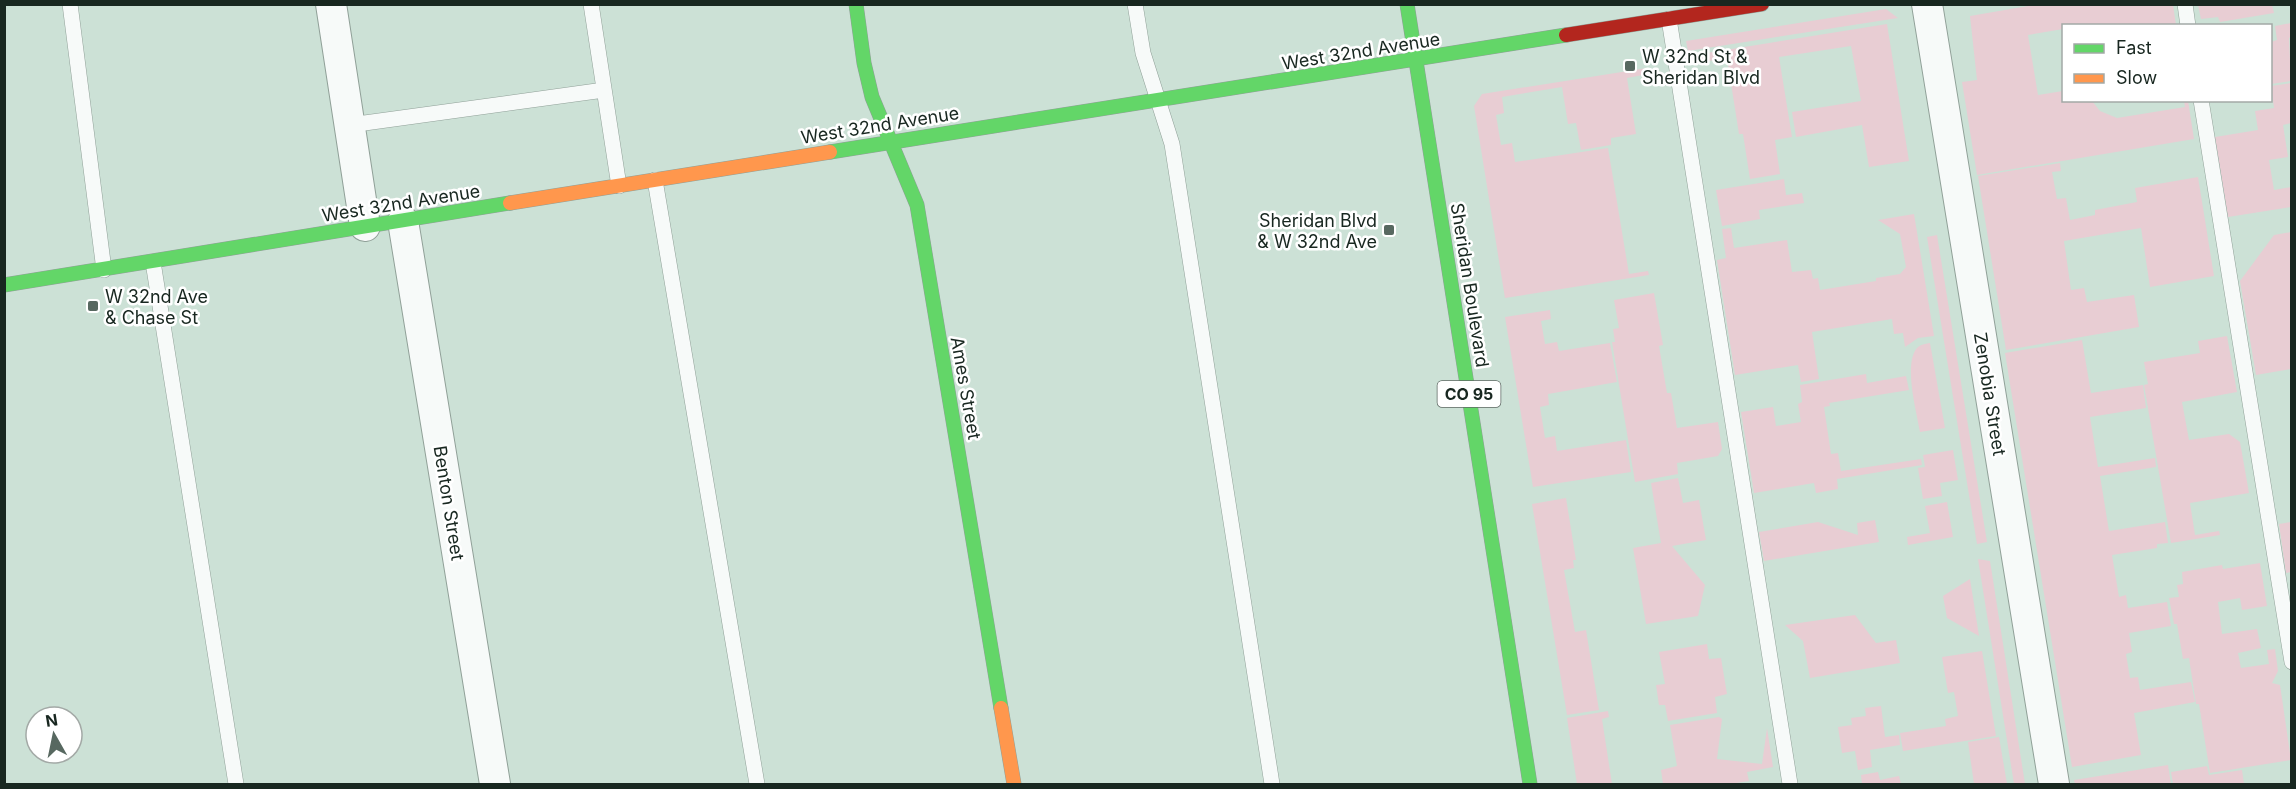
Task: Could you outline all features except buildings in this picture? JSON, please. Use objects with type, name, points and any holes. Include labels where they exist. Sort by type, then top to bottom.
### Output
[{"type":"street","points":[[331,4],[365,226]]},
{"type":"street","name":"Ames Street","points":[[856,4],[866,73],[872,96],[889,142],[910,184],[917,205],[1014,784]]},
{"type":"street","name":"Sheridan Boulevard","points":[[1407,4],[1530,784]]},
{"type":"street","name":"West 32nd Avenue","points":[[4,285],[889,142],[1416,60],[1683,13],[1762,4]]},
{"type":"street","name":"Zenobia Street","points":[[1927,4],[2054,784]]},
{"type":"street","name":"Benton Street","points":[[403,221],[495,784]]},
{"type":"lane","points":[[70,4],[104,270]]},
{"type":"lane","points":[[591,4],[619,186]]},
{"type":"lane","points":[[1135,4],[1143,53],[1172,144],[1272,784]]},
{"type":"lane","points":[[2185,4],[2188,24]]},
{"type":"lane","points":[[1683,13],[1790,784]]},
{"type":"lane","points":[[350,125],[604,90]]},
{"type":"lane","points":[[2201,102],[2292,662]]},
{"type":"lane","points":[[655,180],[757,784]]},
{"type":"lane","points":[[153,262],[236,784]]},
{"type":"shaded area","points":[[2040,4],[2173,5],[2176,24],[2062,24],[2062,29],[2028,35],[2038,95],[2062,91],[2062,102],[2093,102],[2100,111],[2117,118],[2185,107],[2184,102],[2188,102],[2194,139],[1977,175],[1962,82],[1977,80],[1970,16]]},
{"type":"shaded area","points":[[2198,5],[2272,5],[2274,13],[2220,22],[2218,17],[2201,19]]},
{"type":"shaded area","points":[[1886,9],[1898,18],[1688,51],[1686,41]]},
{"type":"shaded area","points":[[2291,23],[2291,37],[2289,38],[2291,81],[2272,84],[2272,42],[2277,40],[2275,26]]},
{"type":"shaded area","points":[[1887,24],[1909,161],[1869,167],[1862,125],[1796,137],[1792,112],[1861,101],[1851,46],[1779,57],[1792,137],[1775,140],[1780,174],[1750,179],[1743,134],[1739,134],[1727,58],[1690,64],[1688,56]]},
{"type":"shaded area","points":[[1647,68],[1648,74],[1627,78],[1636,134],[1611,138],[1611,145],[1581,150],[1576,123],[1568,124],[1562,87],[1502,97],[1504,113],[1496,115],[1501,145],[1512,143],[1515,162],[1608,148],[1629,274],[1648,271],[1649,275],[1505,298],[1474,106],[1482,94]]},
{"type":"shaded area","points":[[2291,83],[2291,123],[2283,125],[2288,157],[2269,160],[2274,190],[2291,187],[2291,207],[2228,217],[2215,137],[2258,130],[2255,111],[2274,108],[2272,86]]},
{"type":"shaded area","points":[[2060,163],[2061,171],[2052,172],[2057,199],[2066,198],[2070,220],[2095,215],[2095,210],[2137,202],[2135,188],[2198,177],[2214,276],[2150,287],[2141,228],[2064,241],[2071,290],[2084,288],[2087,302],[2134,295],[2139,327],[2006,350],[1978,176]]},
{"type":"shaded area","points":[[1784,179],[1786,195],[1802,193],[1804,203],[1759,210],[1760,219],[1722,226],[1716,190]]},
{"type":"shaded area","points":[[1914,214],[1934,336],[1918,338],[1905,347],[1903,333],[1894,334],[1892,319],[1812,332],[1819,379],[1801,382],[1798,365],[1735,375],[1717,260],[1726,258],[1722,229],[1731,228],[1734,248],[1787,240],[1792,272],[1811,270],[1813,279],[1818,278],[1820,290],[1876,281],[1876,278],[1900,274],[1906,267],[1900,234],[1878,220]]},
{"type":"shaded area","points":[[2291,232],[2291,369],[2256,375],[2240,281],[2274,235]]},
{"type":"shaded area","points":[[1937,235],[1987,542],[1977,544],[1927,237]]},
{"type":"shaded area","points":[[1654,293],[1663,345],[1659,346],[1667,393],[1671,393],[1677,428],[1718,422],[1722,449],[1718,456],[1677,463],[1678,474],[1635,482],[1612,342],[1615,342],[1613,329],[1619,328],[1614,300]]},
{"type":"shaded area","points":[[1550,310],[1551,319],[1541,321],[1545,344],[1557,342],[1559,351],[1610,343],[1617,382],[1548,394],[1549,405],[1540,407],[1545,438],[1555,436],[1557,451],[1626,440],[1631,472],[1533,487],[1505,317]]},
{"type":"shaded area","points":[[2227,336],[2237,392],[2182,402],[2189,440],[2229,434],[2240,442],[2249,493],[2190,503],[2195,535],[2219,531],[2220,535],[2171,543],[2144,385],[2148,384],[2144,362],[2200,353],[2198,341]]},
{"type":"shaded area","points":[[2082,340],[2091,393],[2143,385],[2146,408],[2090,417],[2098,467],[2155,458],[2156,467],[2100,476],[2109,531],[2165,522],[2168,543],[2157,544],[2157,548],[2112,555],[2119,597],[2126,595],[2128,608],[2167,602],[2171,626],[2129,633],[2132,652],[2126,654],[2130,678],[2138,677],[2140,690],[2191,682],[2195,702],[2134,713],[2141,755],[2072,767],[2005,353]]},
{"type":"shaded area","points":[[1930,343],[1945,428],[1920,432],[1912,389],[1911,365],[1917,348]]},
{"type":"shaded area","points":[[1866,374],[1867,383],[1906,376],[1909,390],[1829,403],[1830,406],[1824,407],[1831,454],[1838,453],[1841,471],[1921,459],[1922,465],[1837,479],[1838,489],[1816,493],[1814,483],[1754,493],[1741,412],[1773,407],[1776,426],[1801,422],[1798,404],[1802,402],[1800,385]]},
{"type":"shaded area","points":[[1953,450],[1958,480],[1940,483],[1942,496],[1923,499],[1918,468],[1925,467],[1923,455]]},
{"type":"shaded area","points":[[1678,478],[1683,503],[1699,500],[1706,540],[1672,546],[1705,585],[1698,616],[1646,624],[1633,548],[1661,543],[1651,483]]},
{"type":"shaded area","points":[[1566,498],[1576,560],[1573,560],[1574,568],[1564,570],[1575,632],[1586,630],[1599,710],[1567,715],[1532,504]]},
{"type":"shaded area","points":[[1947,502],[1953,537],[1908,545],[1907,537],[1930,533],[1925,506]]},
{"type":"shaded area","points":[[1875,520],[1879,542],[1764,561],[1759,532],[1818,522],[1858,535],[1857,523]]},
{"type":"shaded area","points":[[2291,522],[2291,572],[2286,573],[2279,524]]},
{"type":"shaded area","points":[[1978,559],[1990,561],[2025,784],[2014,784]]},
{"type":"shaded area","points":[[2260,563],[2267,606],[2242,610],[2240,598],[2218,602],[2222,634],[2257,629],[2261,648],[2238,653],[2241,668],[2269,664],[2267,650],[2275,649],[2278,671],[2272,683],[2280,685],[2291,760],[2210,773],[2189,658],[2183,659],[2177,624],[2174,624],[2169,598],[2179,597],[2177,585],[2183,584],[2182,572],[2222,565],[2223,569]]},
{"type":"shaded area","points":[[1970,579],[1979,636],[1947,618],[1943,596]]},
{"type":"shaded area","points":[[1855,615],[1876,643],[1896,640],[1900,663],[1810,678],[1803,641],[1785,625]]},
{"type":"shaded area","points":[[1707,644],[1709,659],[1721,658],[1727,694],[1715,697],[1717,713],[1668,721],[1665,705],[1659,705],[1656,685],[1665,684],[1659,652]]},
{"type":"shaded area","points":[[1982,651],[1996,736],[1903,751],[1900,733],[1946,726],[1945,719],[1958,716],[1954,692],[1948,693],[1942,657]]},
{"type":"shaded area","points":[[1881,706],[1885,737],[1899,735],[1900,745],[1870,750],[1872,767],[1858,770],[1855,751],[1842,753],[1838,727],[1852,725],[1851,718],[1866,716],[1865,708]]},
{"type":"shaded area","points":[[1608,711],[1609,717],[1602,719],[1612,784],[1577,784],[1567,718]]},
{"type":"shaded area","points":[[1719,717],[1722,719],[1717,759],[1762,764],[1767,728],[1773,767],[1747,772],[1749,781],[1730,784],[1663,784],[1661,770],[1677,766],[1670,725]]},
{"type":"shaded area","points":[[1999,737],[2007,784],[1974,784],[1968,742]]},
{"type":"shaded area","points":[[2168,765],[2171,784],[2075,784],[2074,780]]},
{"type":"shaded area","points":[[2207,766],[2209,775],[2242,770],[2244,784],[2173,784],[2171,772]]},
{"type":"shaded area","points":[[1878,772],[1880,780],[1899,776],[1901,784],[1862,784],[1861,775]]},
{"type":"traffic: fast","points":[[856,4],[864,63],[872,97],[917,205],[1001,708]]},
{"type":"traffic: fast","points":[[1407,4],[1530,784]]},
{"type":"traffic: fast","points":[[830,152],[1566,35]]},
{"type":"traffic: fast","points":[[4,285],[510,203]]},
{"type":"traffic: slow","points":[[510,203],[830,152]]},
{"type":"traffic: slow","points":[[1001,708],[1014,784]]},
{"type":"traffic: jam","points":[[1566,35],[1762,4]]},
{"type":"place","name":"W 32nd St & Sheridan Blvd","points":[[1630,66]]},
{"type":"place","name":"Sheridan Blvd & W 32nd Ave","points":[[1389,230]]},
{"type":"place","name":"W 32nd Ave & Chase St","points":[[93,306]]}]
